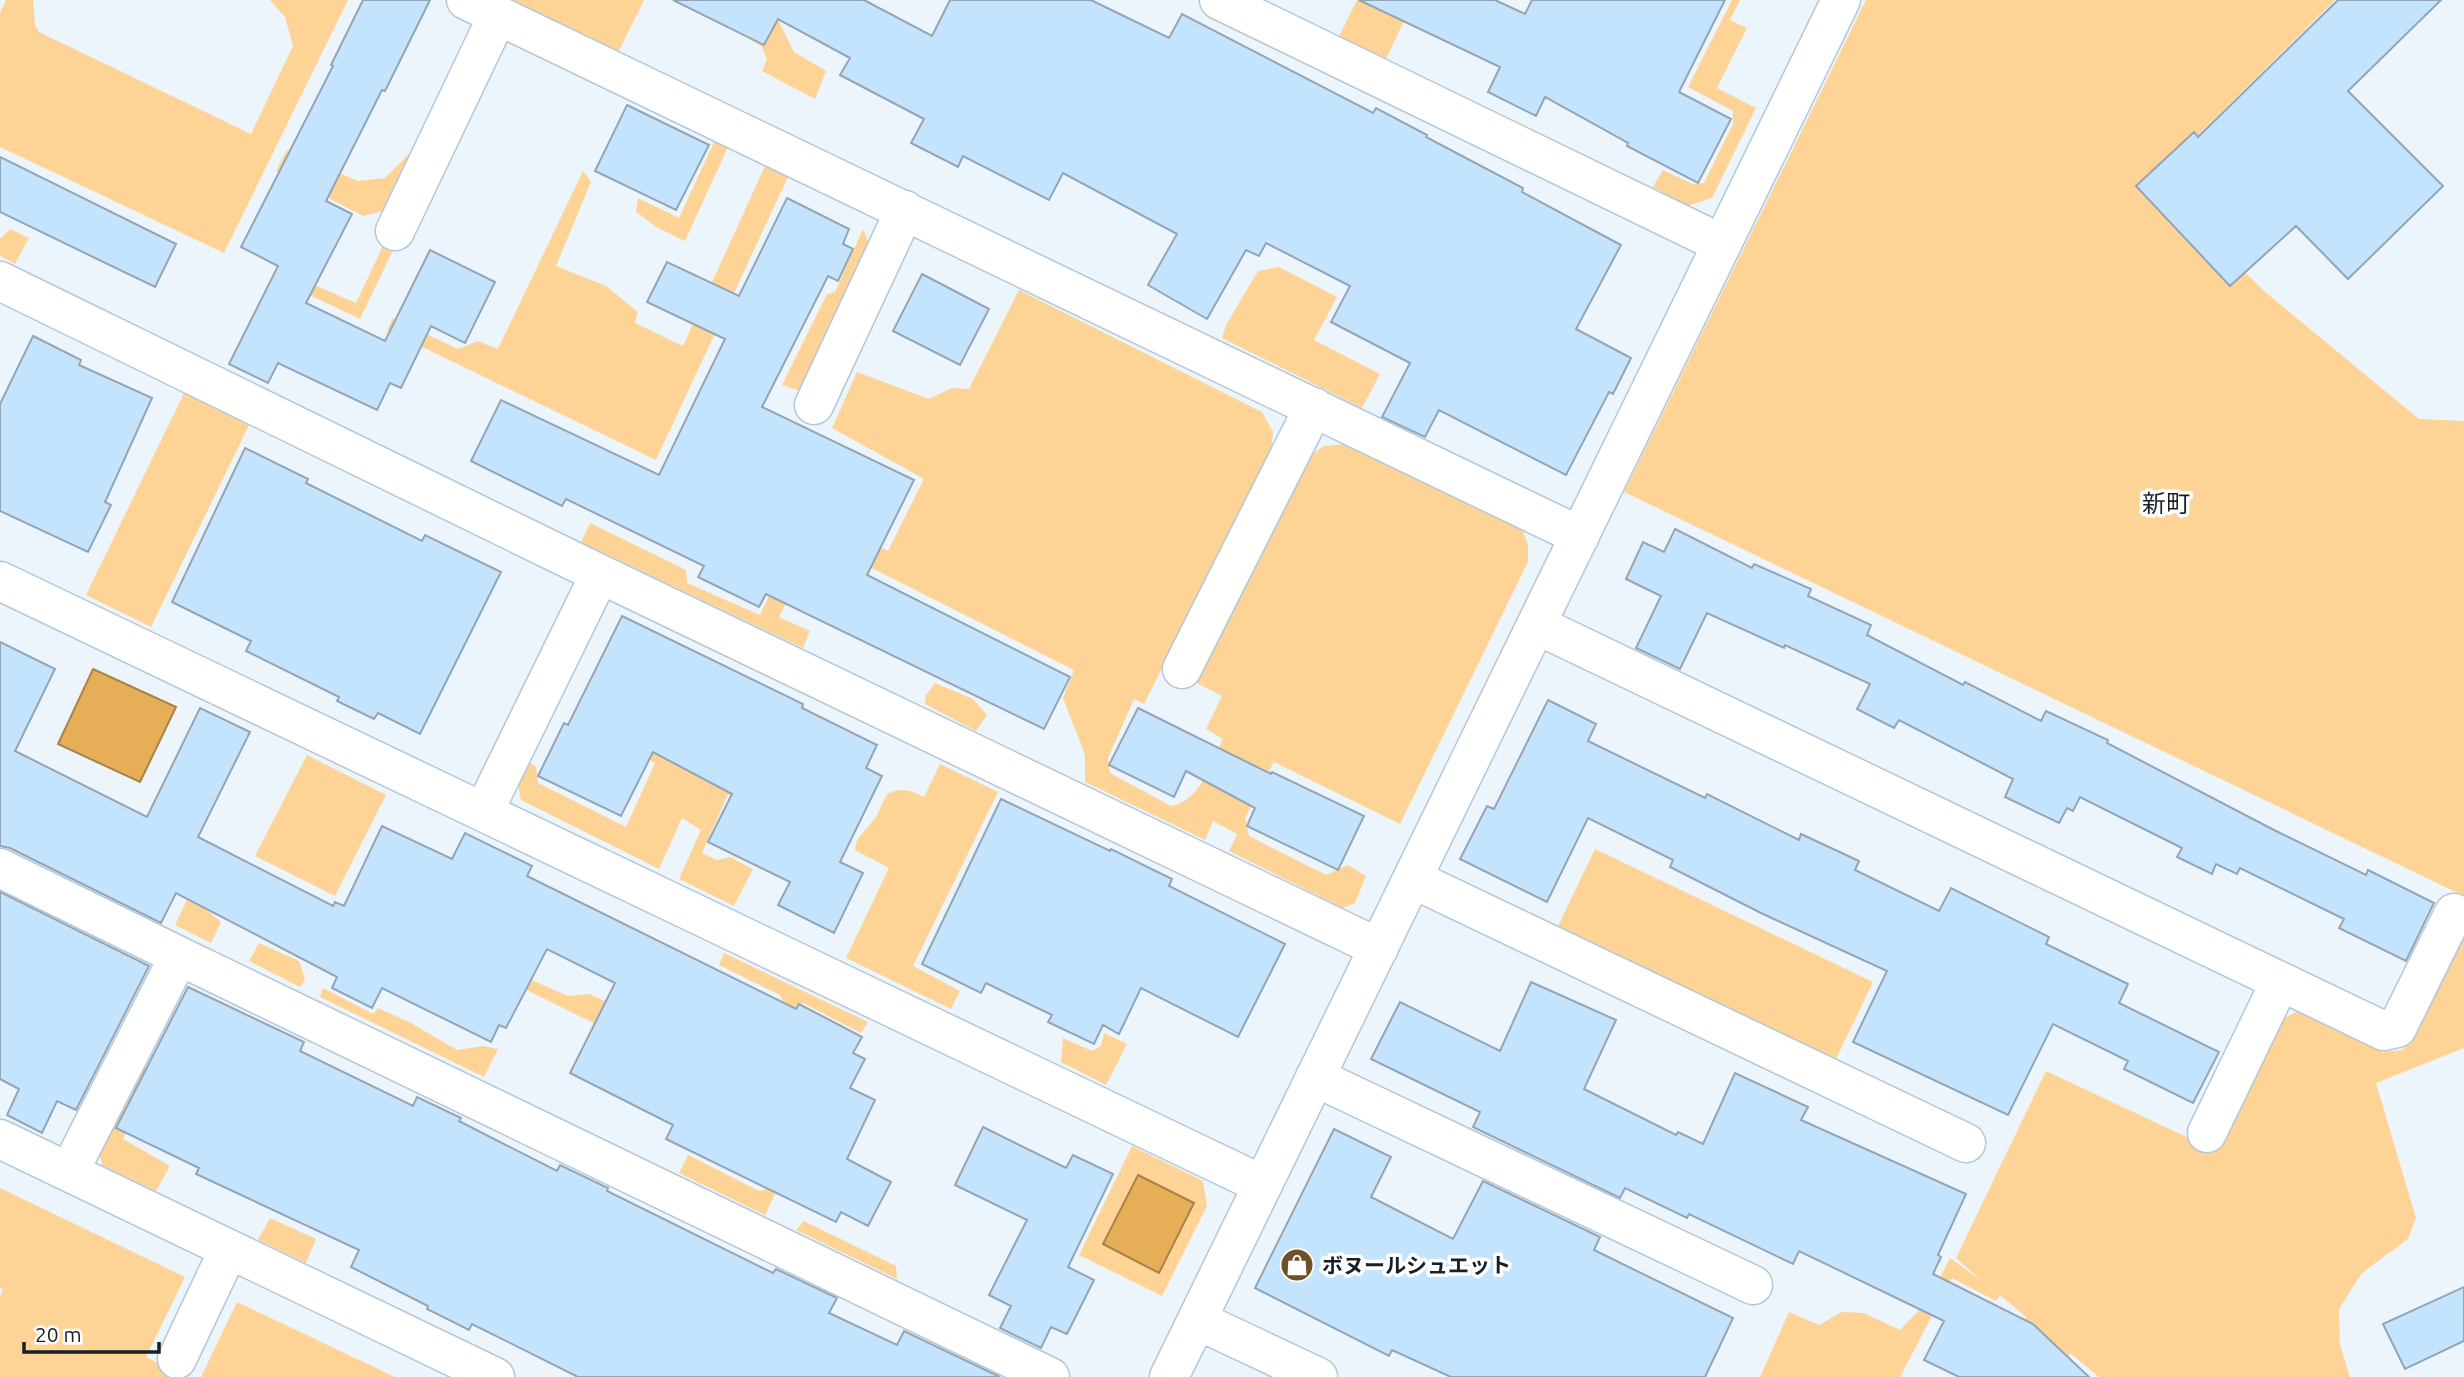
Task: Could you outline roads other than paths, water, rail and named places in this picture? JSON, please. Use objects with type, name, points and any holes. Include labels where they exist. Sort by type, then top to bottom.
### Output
[{"type":"street","points":[[1219,0],[1722,244]]},
{"type":"street","points":[[1169,1377],[1722,244],[1830,4]]},
{"type":"street","points":[[395,231],[482,8],[1580,536]]},
{"type":"street","points":[[814,405],[905,211]]},
{"type":"street","points":[[0,281],[1379,948]]},
{"type":"street","points":[[1182,669],[1314,407]]},
{"type":"street","points":[[484,811],[600,573]]},
{"type":"street","points":[[0,581],[1263,1185]]},
{"type":"street","points":[[1537,625],[2384,1031],[2397,1028],[2454,913]]},
{"type":"street","points":[[0,868],[1050,1377]]},
{"type":"street","points":[[1412,879],[1965,1143]]},
{"type":"street","points":[[69,1172],[179,956]]},
{"type":"street","points":[[2207,1133],[2280,982]]},
{"type":"street","points":[[1315,1077],[1753,1285]]},
{"type":"street","points":[[0,1139],[495,1377]]},
{"type":"street","points":[[177,1359],[229,1249]]},
{"type":"street","points":[[1197,1320],[1318,1377]]},
{"type":"place","name":"ボヌールシュエット","points":[[1297,1265]]},
{"type":"district","name":"新町","points":[[2166,503]]}]
